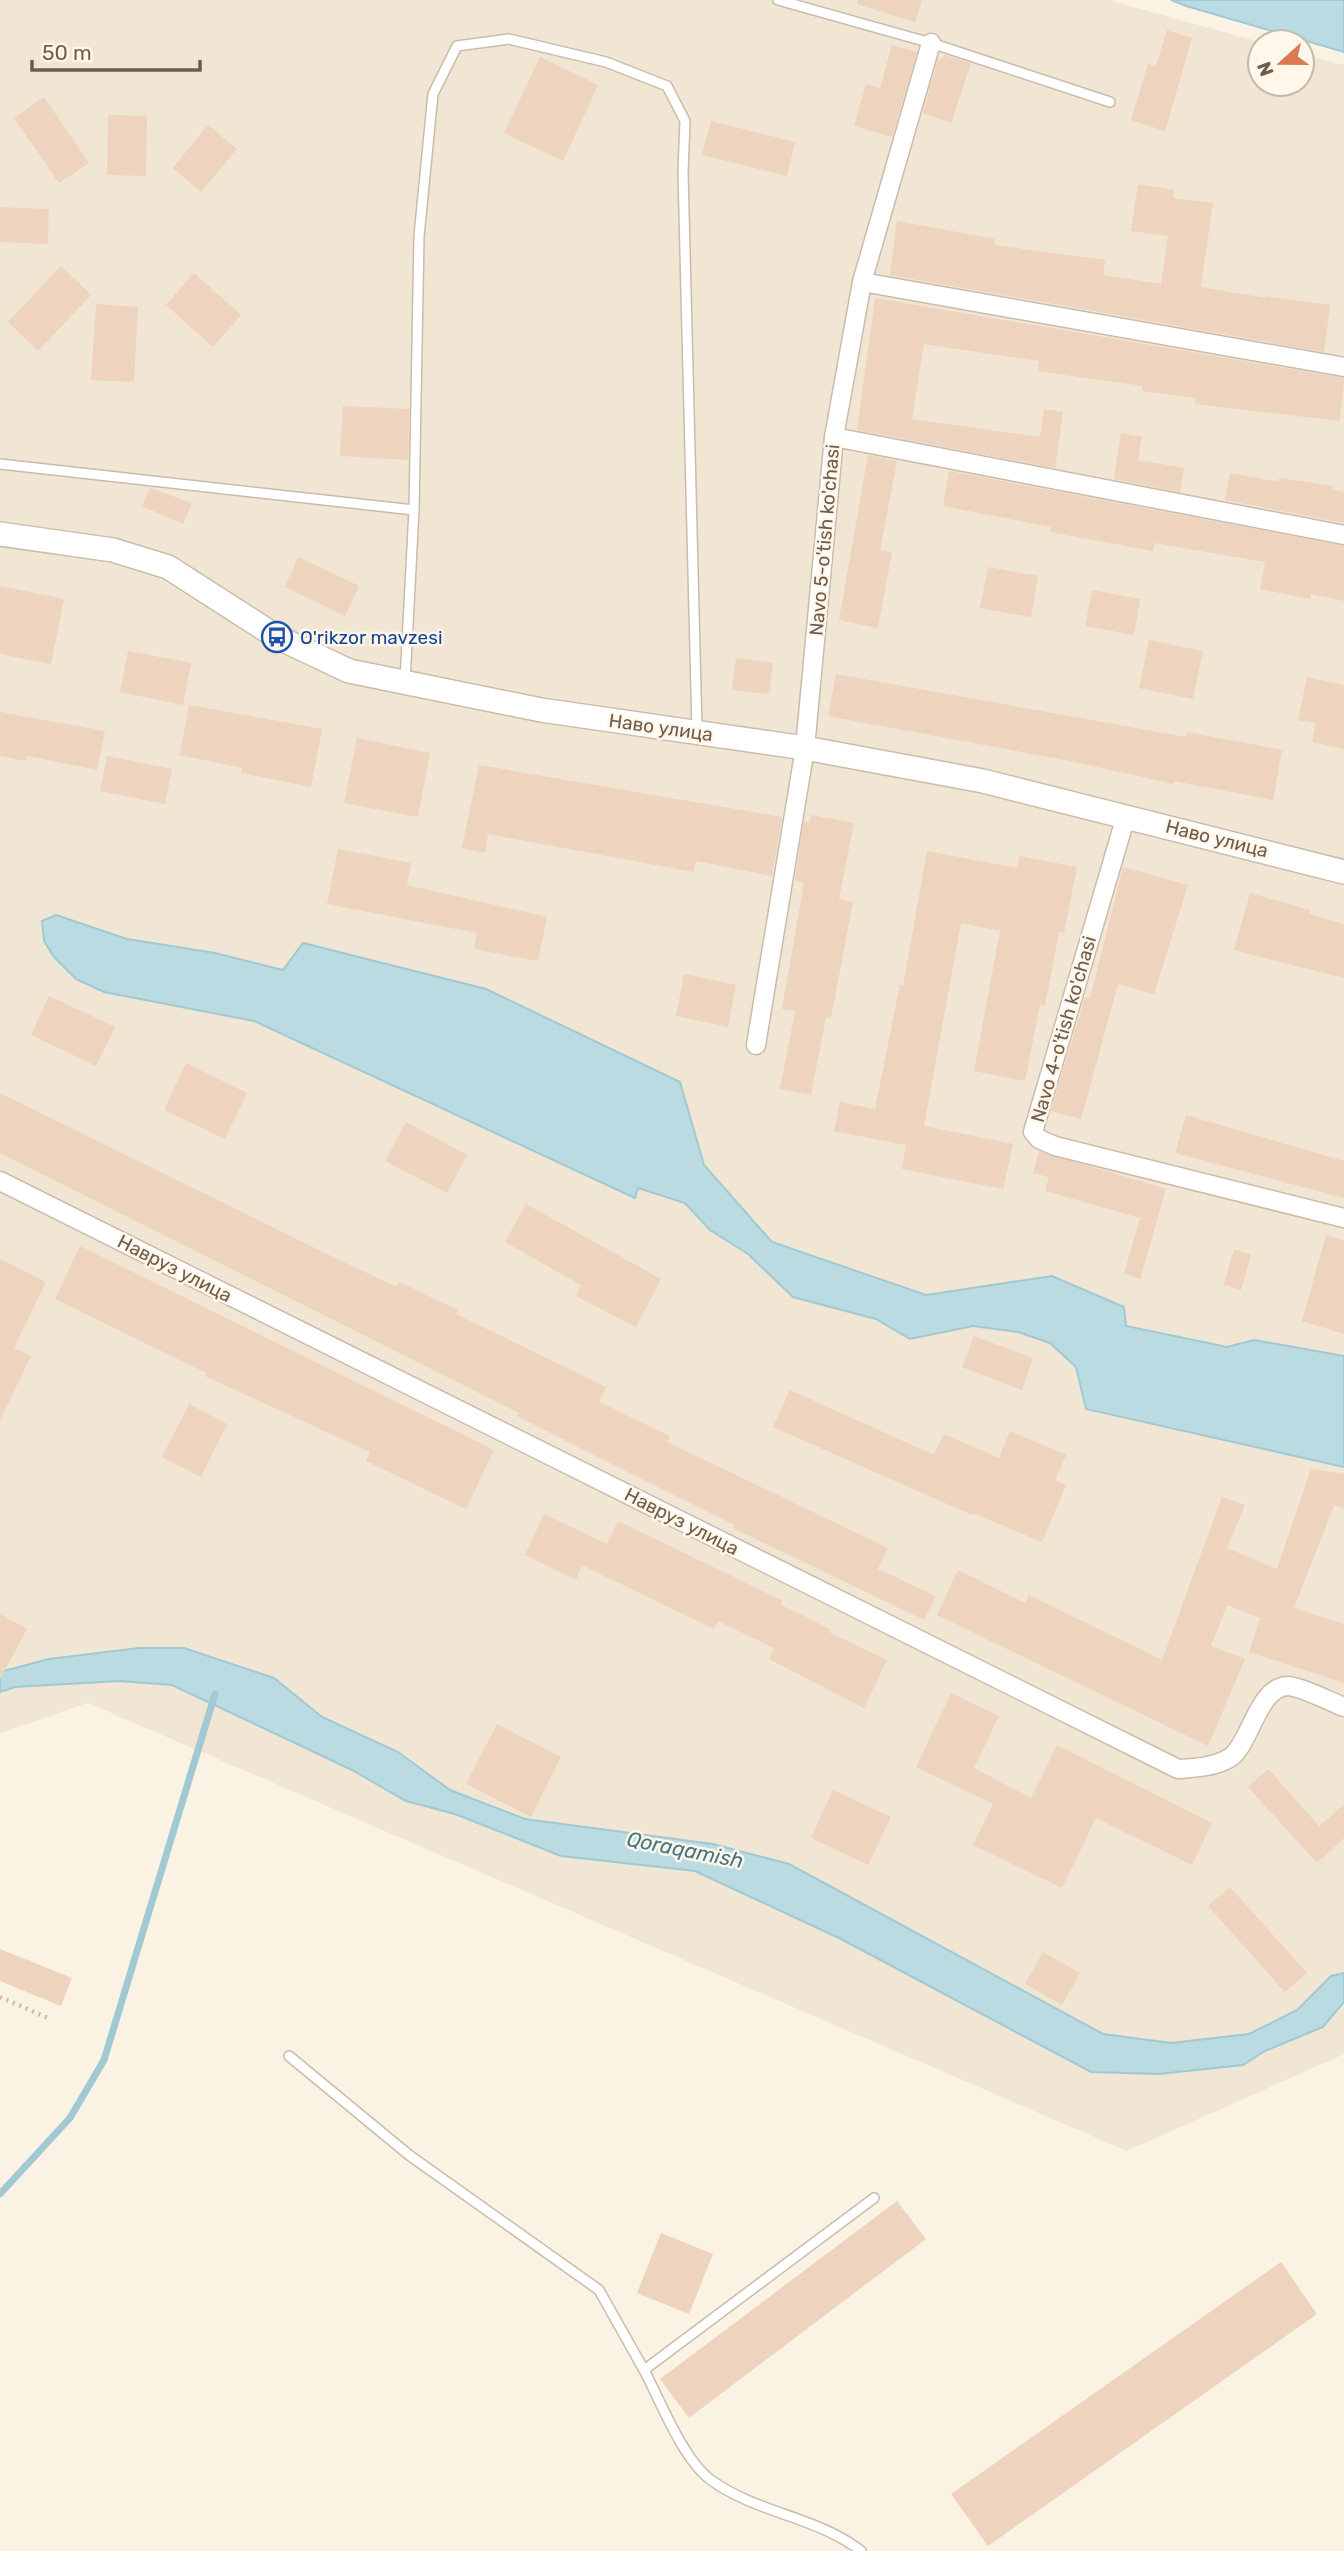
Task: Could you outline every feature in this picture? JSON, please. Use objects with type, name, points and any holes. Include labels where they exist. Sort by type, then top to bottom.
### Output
[{"type":"street","name":"Navo 5-o'tish ko'chasi","points":[[756,1045],[805,748],[834,437],[862,282],[931,43]]},
{"type":"street","points":[[862,282],[1344,367]]},
{"type":"street","points":[[834,437],[1344,535]]},
{"type":"street","name":"Наво улица","points":[[0,534],[113,550],[168,566],[277,637],[349,671],[405,685],[541,709],[805,748],[983,781],[1344,872]]},
{"type":"street","name":"Navo 4-o'tish ko'chasi","points":[[1126,816],[1033,1132],[1039,1139],[1055,1146],[1344,1218]]},
{"type":"street","name":"Навруз улица","points":[[0,1181],[1178,1769],[1201,1768],[1230,1757],[1242,1745],[1253,1718],[1277,1690],[1289,1686],[1344,1707]]},
{"type":"lane","points":[[778,0],[931,43],[1110,102]]},
{"type":"lane","points":[[405,685],[414,510],[419,236],[433,94],[457,46],[509,39],[606,62],[667,86],[685,121],[683,172],[697,732]]},
{"type":"lane","points":[[0,464],[414,510]]},
{"type":"lane","points":[[289,2056],[409,2155],[599,2290],[689,2453],[710,2480],[773,2512],[843,2536],[861,2551]]},
{"type":"lane","points":[[644,2370],[874,2198]]},
{"type":"path","points":[[0,1997],[48,2018]]},
{"type":"shaded area","points":[[0,0],[1108,0],[1246,38],[1246,98],[1316,98],[1316,58],[1344,65],[1344,2054],[1127,2151],[88,1703],[0,1733]]},
{"type":"water","points":[[1171,0],[1344,0],[1344,52],[1316,44],[1316,28],[1262,28]]},
{"type":"water","points":[[56,915],[127,939],[215,953],[283,970],[303,943],[486,989],[680,1082],[704,1165],[772,1242],[926,1295],[1052,1276],[1124,1307],[1126,1326],[1227,1347],[1254,1340],[1344,1356],[1344,1467],[1086,1409],[1076,1367],[1050,1343],[1018,1332],[973,1326],[910,1339],[876,1319],[793,1297],[748,1254],[710,1230],[685,1203],[638,1188],[635,1198],[254,1021],[104,992],[76,979],[54,957],[44,941],[42,921]]},
{"type":"water","name":"Qoraqamish","points":[[139,1648],[184,1648],[274,1678],[322,1717],[398,1752],[450,1790],[525,1819],[713,1844],[789,1864],[1103,2034],[1171,2043],[1249,2034],[1297,2010],[1331,1976],[1344,1973],[1344,2002],[1323,2027],[1265,2051],[1243,2065],[1159,2074],[1091,2072],[841,1939],[695,1871],[561,1856],[455,1814],[406,1801],[352,1770],[172,1685],[119,1681],[15,1687],[0,1692],[0,1672],[49,1659]]},
{"type":"building","points":[[858,0],[922,0],[915,22],[857,4]]},
{"type":"building","points":[[1167,30],[1192,38],[1165,131],[1131,120],[1148,64],[1156,66]]},
{"type":"building","points":[[892,45],[917,52],[892,137],[854,126],[866,84],[880,88]]},
{"type":"building","points":[[944,55],[971,63],[951,123],[923,113],[938,59],[942,60]]},
{"type":"building","points":[[540,57],[598,85],[563,161],[504,133]]},
{"type":"building","points":[[44,97],[89,163],[59,183],[14,118]]},
{"type":"building","points":[[108,115],[147,116],[146,176],[107,175]]},
{"type":"building","points":[[711,121],[795,142],[787,176],[702,155]]},
{"type":"building","points":[[208,125],[237,149],[201,192],[173,168]]},
{"type":"building","points":[[1138,184],[1174,190],[1173,198],[1213,203],[1201,287],[1330,305],[1324,352],[890,275],[897,221],[995,239],[994,245],[1105,260],[1103,275],[1161,284],[1168,236],[1131,231]]},
{"type":"building","points":[[0,207],[49,209],[48,244],[0,242]]},
{"type":"building","points":[[61,266],[91,295],[38,351],[8,322]]},
{"type":"building","points":[[194,273],[241,315],[213,347],[166,305]]},
{"type":"building","points":[[875,298],[1344,378],[1340,421],[1195,404],[1196,398],[1142,391],[1143,386],[1037,371],[1039,361],[924,344],[912,419],[1040,437],[1044,409],[1063,412],[1055,468],[857,430]]},
{"type":"building","points":[[96,304],[138,307],[134,382],[91,380]]},
{"type":"building","points":[[343,406],[409,409],[408,460],[340,456]]},
{"type":"building","points":[[1121,433],[1142,437],[1138,460],[1184,468],[1180,492],[1114,479]]},
{"type":"building","points":[[868,455],[897,461],[880,550],[892,552],[878,628],[839,620]]},
{"type":"building","points":[[949,471],[1344,546],[1344,601],[1311,594],[1310,599],[1260,589],[1265,562],[1155,543],[1153,551],[1050,532],[1051,527],[943,506]]},
{"type":"building","points":[[1230,473],[1279,482],[1279,478],[1333,486],[1332,490],[1344,492],[1344,523],[1225,500]]},
{"type":"building","points":[[150,488],[192,503],[183,524],[142,506]]},
{"type":"building","points":[[298,557],[359,586],[345,616],[285,587]]},
{"type":"building","points":[[988,567],[1038,576],[1031,617],[980,608]]},
{"type":"building","points":[[0,586],[64,599],[51,664],[0,654]]},
{"type":"building","points":[[1092,590],[1140,599],[1134,635],[1085,626]]},
{"type":"building","points":[[1149,640],[1203,651],[1193,699],[1139,688]]},
{"type":"building","points":[[128,651],[191,663],[183,705],[120,692]]},
{"type":"building","points":[[736,658],[773,663],[769,694],[732,690]]},
{"type":"building","points":[[836,674],[1186,737],[1187,732],[1282,750],[1273,800],[1174,781],[1174,784],[1070,761],[828,716]]},
{"type":"building","points":[[1307,677],[1344,685],[1344,749],[1312,742],[1316,723],[1298,720]]},
{"type":"building","points":[[189,705],[322,729],[311,787],[241,773],[242,768],[180,755]]},
{"type":"building","points":[[0,712],[105,731],[97,770],[27,756],[26,761],[0,756]]},
{"type":"building","points":[[357,738],[430,753],[418,817],[344,803]]},
{"type":"building","points":[[107,756],[172,769],[165,804],[100,791]]},
{"type":"building","points":[[479,765],[782,817],[772,876],[696,861],[694,872],[488,834],[485,853],[462,848]]},
{"type":"building","points":[[811,815],[854,823],[839,899],[853,902],[831,1018],[826,1017],[811,1095],[780,1089],[795,1011],[782,1009],[804,883],[795,880],[804,821],[810,822]]},
{"type":"building","points":[[338,849],[411,863],[407,885],[547,917],[538,961],[474,949],[477,933],[327,904]]},
{"type":"building","points":[[927,851],[1017,868],[1019,856],[1077,867],[1064,933],[1059,932],[1045,1006],[1040,1005],[1025,1081],[974,1071],[1000,931],[961,923],[924,1126],[1013,1144],[1003,1189],[902,1169],[906,1145],[834,1131],[840,1102],[875,1109],[900,985],[903,986]]},
{"type":"building","points":[[1123,867],[1188,885],[1154,994],[1118,984],[1081,1119],[1051,1111],[1085,997],[1090,998]]},
{"type":"building","points":[[1250,893],[1310,910],[1309,914],[1344,924],[1344,978],[1234,950]]},
{"type":"building","points":[[684,974],[736,985],[728,1027],[676,1016]]},
{"type":"building","points":[[49,996],[115,1027],[96,1066],[31,1035]]},
{"type":"building","points":[[186,1063],[247,1093],[225,1139],[164,1110]]},
{"type":"building","points":[[0,1093],[333,1257],[397,1287],[399,1282],[458,1310],[456,1314],[606,1387],[599,1402],[670,1436],[667,1442],[888,1548],[878,1569],[936,1596],[924,1620],[733,1528],[734,1525],[517,1416],[519,1413],[0,1153]]},
{"type":"building","points":[[1186,1115],[1344,1161],[1344,1198],[1175,1153]]},
{"type":"building","points":[[406,1122],[467,1155],[447,1193],[385,1161]]},
{"type":"building","points":[[1039,1151],[1166,1189],[1140,1279],[1124,1274],[1140,1218],[1045,1191],[1049,1177],[1033,1173]]},
{"type":"building","points":[[526,1204],[661,1279],[636,1327],[576,1296],[581,1285],[505,1242]]},
{"type":"building","points":[[1326,1235],[1344,1240],[1344,1334],[1302,1321]]},
{"type":"building","points":[[80,1246],[494,1450],[466,1509],[366,1461],[370,1452],[205,1376],[206,1373],[55,1299]]},
{"type":"building","points":[[1234,1249],[1251,1255],[1241,1290],[1224,1285]]},
{"type":"building","points":[[0,1259],[46,1282],[14,1348],[31,1356],[0,1420]]},
{"type":"building","points":[[974,1336],[1033,1358],[1022,1390],[962,1367]]},
{"type":"building","points":[[790,1390],[934,1455],[944,1434],[999,1458],[1010,1431],[1066,1455],[1055,1480],[1066,1485],[1042,1542],[973,1513],[972,1515],[773,1427]]},
{"type":"building","points":[[189,1404],[227,1424],[201,1477],[162,1457]]},
{"type":"building","points":[[1311,1469],[1344,1474],[1344,1508],[1334,1505],[1294,1608],[1344,1624],[1344,1683],[1249,1652],[1260,1618],[1227,1605],[1211,1646],[1245,1659],[1208,1746],[937,1615],[958,1570],[1025,1603],[1029,1595],[1162,1660],[1222,1497],[1245,1505],[1227,1548],[1277,1569]]},
{"type":"building","points":[[544,1514],[607,1544],[618,1521],[783,1601],[781,1605],[887,1660],[864,1708],[769,1659],[774,1648],[718,1621],[714,1629],[582,1565],[576,1580],[525,1555]]},
{"type":"building","points":[[0,1614],[27,1629],[0,1679]]},
{"type":"building","points":[[951,1693],[999,1716],[974,1768],[1031,1798],[1057,1745],[1212,1823],[1192,1865],[1096,1818],[1062,1888],[973,1845],[993,1804],[916,1767]]},
{"type":"building","points":[[497,1724],[561,1757],[531,1817],[466,1784]]},
{"type":"building","points":[[1268,1769],[1319,1826],[1344,1805],[1344,1838],[1317,1863],[1248,1787]]},
{"type":"building","points":[[833,1790],[891,1817],[868,1865],[811,1838]]},
{"type":"building","points":[[1230,1887],[1307,1973],[1285,1992],[1208,1906]]},
{"type":"building","points":[[0,1949],[72,1978],[61,2006],[0,1981]]},
{"type":"building","points":[[1043,1952],[1080,1973],[1062,2005],[1025,1984]]},
{"type":"building","points":[[897,2201],[926,2239],[689,2418],[660,2379]]},
{"type":"building","points":[[661,2233],[713,2254],[689,2314],[637,2293]]},
{"type":"building","points":[[1281,2262],[1317,2314],[988,2546],[951,2494]]},
{"type":"waterway","points":[[0,2194],[70,2118],[104,2060],[215,1694]]},
{"type":"place","name":"O'rikzor mavzesi","points":[[277,637]]}]
